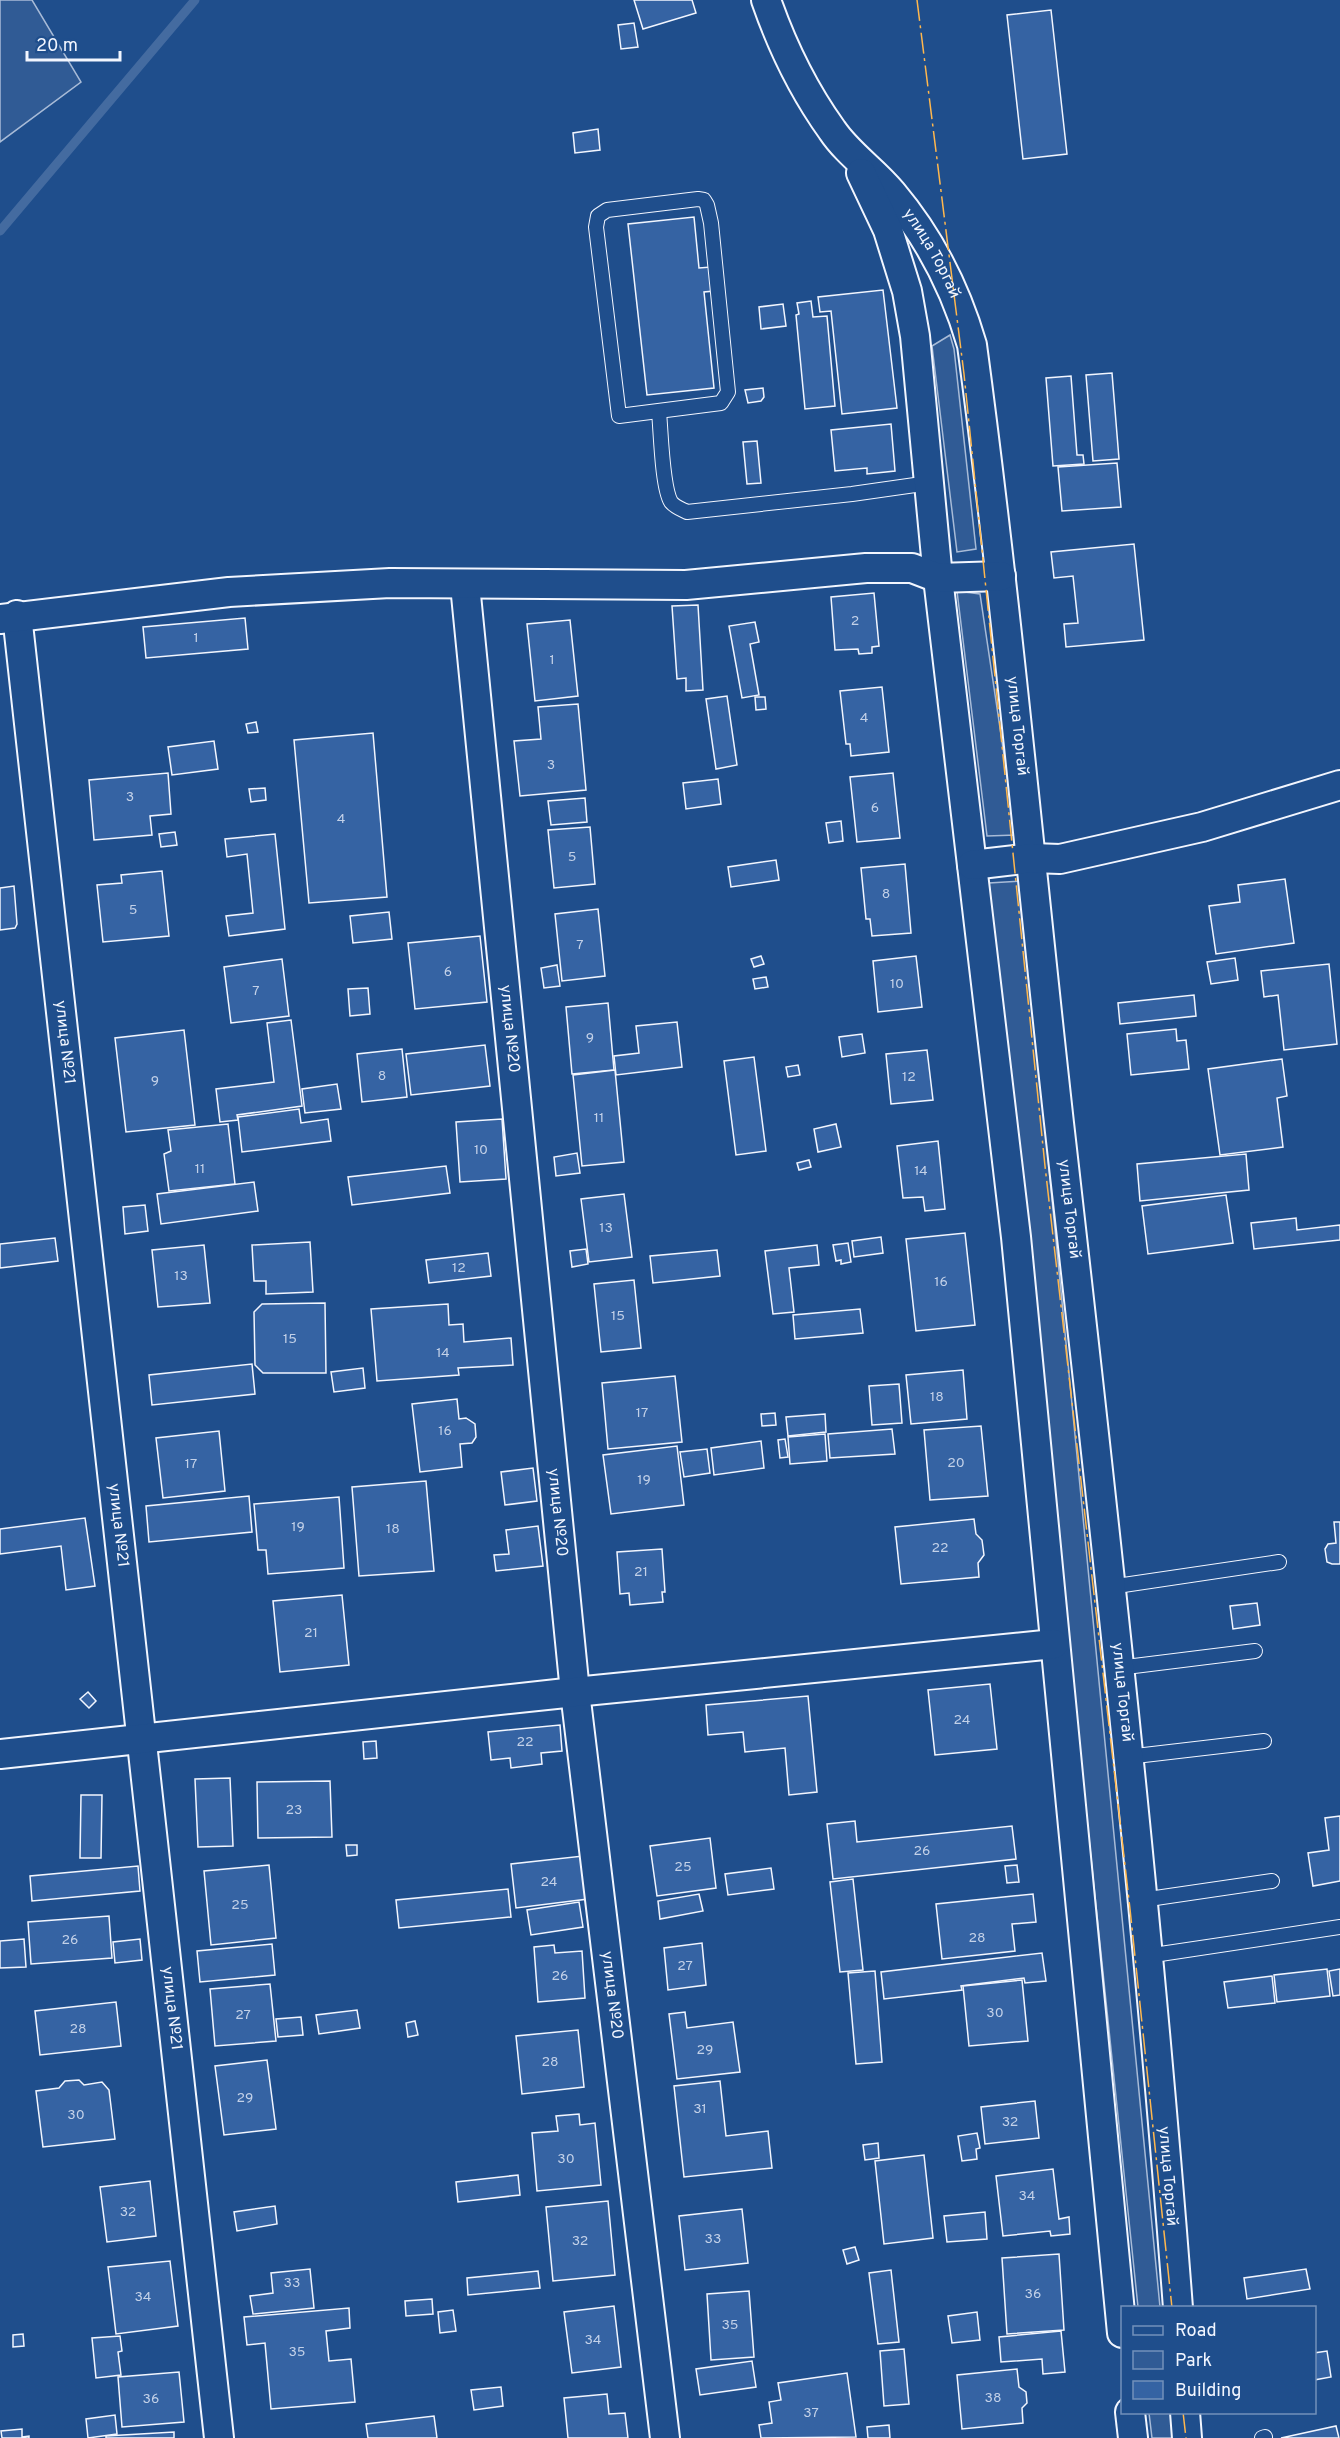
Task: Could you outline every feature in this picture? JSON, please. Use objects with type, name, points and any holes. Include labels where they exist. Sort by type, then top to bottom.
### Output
[{"type":"street","name":"улица Торгай","points":[[766,0],[797,73],[832,131],[850,152],[870,168],[908,214],[935,256],[962,309],[972,345],[1032,858],[1110,1587],[1164,2121],[1178,2306]]},
{"type":"street","name":"улица Торгай","points":[[850,152],[888,230],[907,291],[915,336],[938,578],[1016,1238],[1121,2322]]},
{"type":"street","points":[[9,617],[229,592],[390,583],[686,585],[866,568],[912,568],[938,578],[1000,576]]},
{"type":"street","name":"улица №20","points":[[465,585],[575,1692],[665,2438]]},
{"type":"street","name":"улица №21","points":[[9,617],[142,1739],[219,2438]]},
{"type":"street","points":[[972,866],[1032,858],[1060,859],[1202,827],[1340,785]]},
{"type":"street","points":[[0,1754],[575,1692],[1054,1644]]},
{"type":"street","points":[[1131,2414],[1133,2438]]},
{"type":"street","points":[[1185,2414],[1186,2438]]},
{"type":"lane","points":[[698,199],[707,205],[711,223],[728,392],[721,403],[658,412],[619,416],[596,227],[598,216],[607,210],[698,199]]},
{"type":"lane","points":[[658,412],[667,489],[671,501],[677,508],[687,512],[929,483]]},
{"type":"lane","points":[[1110,1587],[1279,1562]]},
{"type":"lane","points":[[1118,1668],[1255,1652]]},
{"type":"lane","points":[[1127,1757],[1264,1741]]},
{"type":"lane","points":[[1142,1900],[1272,1881]]},
{"type":"lane","points":[[1147,1956],[1340,1927]]},
{"type":"green space","points":[[0,0],[32,0],[81,82],[0,142]]},
{"type":"green space","points":[[950,335],[954,349],[976,549],[957,552],[932,346]]},
{"type":"green space","points":[[957,591],[980,594],[1016,835],[987,836]]},
{"type":"green space","points":[[1021,881],[1160,2306],[1138,2306],[989,883]]},
{"type":"green space","points":[[1149,2414],[1171,2414],[1173,2438],[1152,2438]]},
{"type":"building","points":[[634,0],[692,0],[696,13],[643,29]]},
{"type":"building","points":[[1051,10],[1067,154],[1023,159],[1007,15]]},
{"type":"building","points":[[634,23],[638,47],[621,49],[618,25]]},
{"type":"building","points":[[598,129],[600,150],[575,153],[573,133]]},
{"type":"building","points":[[694,217],[699,268],[711,267],[714,291],[704,292],[714,388],[647,395],[628,224]]},
{"type":"building","points":[[883,290],[897,408],[842,414],[831,311],[820,312],[818,297]]},
{"type":"building","points":[[811,301],[813,317],[827,316],[835,406],[805,409],[796,315],[799,314],[797,303]]},
{"type":"building","points":[[783,304],[786,326],[761,329],[759,307]]},
{"type":"building","points":[[1112,373],[1119,459],[1093,461],[1086,375]]},
{"type":"building","points":[[1071,376],[1077,455],[1083,455],[1084,464],[1053,466],[1046,378]]},
{"type":"building","points":[[763,388],[764,397],[761,401],[748,403],[745,390]]},
{"type":"building","points":[[891,424],[895,471],[867,474],[867,468],[835,471],[831,430]]},
{"type":"building","points":[[757,441],[761,483],[747,484],[743,442]]},
{"type":"building","points":[[1117,463],[1121,507],[1062,511],[1058,467]]},
{"type":"building","points":[[1134,544],[1144,640],[1066,647],[1064,624],[1078,623],[1073,576],[1054,578],[1051,552]]},
{"type":"building","points":[[874,593],[879,646],[872,647],[872,653],[859,654],[858,649],[835,650],[831,597]]},
{"type":"building","points":[[698,605],[703,690],[686,691],[686,678],[677,679],[672,606]]},
{"type":"building","points":[[245,618],[248,649],[146,658],[143,627]]},
{"type":"building","points":[[570,620],[578,696],[535,701],[527,624]]},
{"type":"building","points":[[755,622],[759,642],[750,644],[759,695],[742,698],[729,626]]},
{"type":"building","points":[[882,687],[889,752],[851,756],[850,744],[846,744],[840,691]]},
{"type":"building","points":[[727,696],[737,765],[716,769],[706,699]]},
{"type":"building","points":[[755,697],[765,697],[766,709],[756,710]]},
{"type":"building","points":[[578,704],[586,790],[520,796],[514,741],[541,739],[538,707]]},
{"type":"building","points":[[256,722],[258,732],[248,733],[246,724]]},
{"type":"building","points":[[373,733],[387,897],[309,903],[294,740]]},
{"type":"building","points":[[214,741],[218,769],[172,775],[168,747]]},
{"type":"building","points":[[168,773],[171,814],[150,816],[152,835],[94,840],[89,780]]},
{"type":"building","points":[[893,773],[900,838],[857,842],[850,777]]},
{"type":"building","points":[[718,779],[721,804],[686,809],[683,783]]},
{"type":"building","points":[[265,788],[266,800],[251,802],[249,789]]},
{"type":"building","points":[[585,798],[587,822],[551,825],[548,801]]},
{"type":"building","points":[[841,821],[843,841],[829,843],[826,823]]},
{"type":"building","points":[[590,827],[595,884],[554,888],[548,830]]},
{"type":"building","points":[[175,832],[177,845],[161,847],[159,834]]},
{"type":"building","points":[[275,834],[285,929],[229,936],[226,916],[253,913],[247,854],[227,857],[225,839]]},
{"type":"building","points":[[776,860],[779,880],[731,887],[728,867]]},
{"type":"building","points":[[905,864],[911,933],[872,936],[870,919],[866,919],[861,868]]},
{"type":"building","points":[[162,871],[169,936],[103,942],[97,885],[122,883],[121,875]]},
{"type":"building","points":[[1285,879],[1294,943],[1216,954],[1209,906],[1240,902],[1238,885]]},
{"type":"building","points":[[14,886],[17,924],[15,928],[0,930],[0,888]]},
{"type":"building","points":[[598,909],[605,976],[562,981],[555,914]]},
{"type":"building","points":[[389,912],[392,939],[353,943],[350,916]]},
{"type":"building","points":[[480,936],[487,1002],[415,1009],[408,943]]},
{"type":"building","points":[[761,956],[764,964],[754,967],[751,959]]},
{"type":"building","points":[[916,956],[922,1007],[878,1012],[873,961]]},
{"type":"building","points":[[1235,958],[1238,980],[1211,984],[1207,962]]},
{"type":"building","points":[[282,959],[289,1016],[231,1023],[224,967]]},
{"type":"building","points":[[1329,964],[1337,1044],[1284,1050],[1278,995],[1264,997],[1261,971]]},
{"type":"building","points":[[557,965],[560,986],[544,988],[541,968]]},
{"type":"building","points":[[766,977],[768,987],[755,989],[753,979]]},
{"type":"building","points":[[368,988],[370,1014],[350,1016],[348,989]]},
{"type":"building","points":[[1194,995],[1196,1016],[1120,1024],[1118,1003]]},
{"type":"building","points":[[608,1003],[614,1070],[572,1074],[566,1007]]},
{"type":"building","points":[[291,1020],[302,1106],[237,1115],[238,1120],[220,1122],[216,1089],[274,1082],[267,1023]]},
{"type":"building","points":[[677,1022],[682,1067],[616,1075],[614,1056],[639,1053],[636,1026]]},
{"type":"building","points":[[1176,1029],[1177,1041],[1186,1040],[1189,1069],[1131,1075],[1127,1034]]},
{"type":"building","points":[[184,1030],[195,1125],[126,1132],[115,1038]]},
{"type":"building","points":[[862,1034],[865,1053],[842,1057],[839,1037]]},
{"type":"building","points":[[485,1045],[490,1086],[411,1095],[406,1054]]},
{"type":"building","points":[[402,1049],[407,1097],[362,1102],[357,1054]]},
{"type":"building","points":[[927,1050],[933,1100],[891,1104],[886,1054]]},
{"type":"building","points":[[754,1057],[766,1151],[736,1155],[724,1061]]},
{"type":"building","points":[[1282,1059],[1287,1096],[1277,1098],[1283,1147],[1220,1155],[1208,1069]]},
{"type":"building","points":[[798,1065],[800,1075],[788,1077],[786,1067]]},
{"type":"building","points":[[615,1070],[624,1162],[582,1166],[573,1075]]},
{"type":"building","points":[[337,1084],[341,1109],[305,1113],[302,1089]]},
{"type":"building","points":[[299,1109],[301,1123],[328,1119],[331,1141],[242,1152],[238,1117]]},
{"type":"building","points":[[502,1119],[506,1179],[460,1182],[456,1122]]},
{"type":"building","points":[[228,1124],[235,1184],[169,1191],[164,1154],[171,1151],[168,1130]]},
{"type":"building","points":[[836,1124],[841,1147],[818,1152],[814,1129]]},
{"type":"building","points":[[938,1141],[945,1209],[925,1211],[923,1197],[903,1198],[897,1146]]},
{"type":"building","points":[[577,1153],[580,1173],[556,1176],[554,1157]]},
{"type":"building","points":[[1246,1154],[1249,1190],[1140,1201],[1137,1164]]},
{"type":"building","points":[[809,1160],[811,1167],[799,1170],[797,1163]]},
{"type":"building","points":[[446,1166],[450,1193],[352,1205],[348,1177]]},
{"type":"building","points":[[254,1182],[258,1211],[161,1224],[157,1194]]},
{"type":"building","points":[[624,1194],[632,1257],[589,1262],[581,1199]]},
{"type":"building","points":[[1226,1195],[1233,1243],[1148,1254],[1142,1206]]},
{"type":"building","points":[[145,1205],[148,1231],[125,1234],[123,1207]]},
{"type":"building","points":[[1296,1218],[1297,1230],[1340,1225],[1340,1240],[1254,1249],[1251,1223]]},
{"type":"building","points":[[965,1233],[975,1325],[916,1331],[906,1239]]},
{"type":"building","points":[[881,1237],[883,1253],[854,1257],[852,1241]]},
{"type":"building","points":[[55,1238],[58,1261],[0,1268],[0,1244]]},
{"type":"building","points":[[310,1242],[313,1292],[266,1294],[266,1281],[254,1281],[252,1245]]},
{"type":"building","points":[[848,1243],[851,1262],[841,1264],[841,1260],[836,1261],[833,1245]]},
{"type":"building","points":[[204,1245],[210,1303],[158,1307],[152,1250]]},
{"type":"building","points":[[817,1245],[819,1265],[789,1268],[794,1312],[773,1314],[765,1251]]},
{"type":"building","points":[[586,1249],[588,1264],[572,1267],[570,1251]]},
{"type":"building","points":[[717,1250],[720,1276],[653,1283],[650,1256]]},
{"type":"building","points":[[488,1253],[491,1276],[429,1283],[426,1260]]},
{"type":"building","points":[[634,1280],[641,1348],[601,1352],[594,1284]]},
{"type":"building","points":[[325,1303],[326,1373],[263,1373],[255,1365],[254,1312],[262,1304]]},
{"type":"building","points":[[448,1304],[449,1325],[463,1324],[464,1342],[511,1338],[513,1365],[458,1368],[459,1375],[377,1381],[371,1309]]},
{"type":"building","points":[[860,1309],[863,1333],[795,1339],[793,1315]]},
{"type":"building","points":[[252,1364],[255,1394],[152,1405],[149,1375]]},
{"type":"building","points":[[363,1368],[365,1388],[334,1392],[331,1372]]},
{"type":"building","points":[[963,1370],[967,1419],[911,1424],[906,1375]]},
{"type":"building","points":[[675,1376],[682,1442],[608,1449],[602,1383]]},
{"type":"building","points":[[899,1384],[902,1423],[872,1425],[869,1386]]},
{"type":"building","points":[[457,1399],[459,1419],[466,1418],[475,1424],[476,1437],[472,1443],[460,1444],[462,1467],[420,1472],[412,1404]]},
{"type":"building","points":[[775,1413],[776,1425],[762,1426],[761,1414]]},
{"type":"building","points":[[825,1414],[826,1432],[788,1436],[786,1417]]},
{"type":"building","points":[[981,1426],[988,1496],[930,1500],[924,1430]]},
{"type":"building","points":[[892,1429],[895,1454],[830,1458],[828,1434]]},
{"type":"building","points":[[219,1431],[225,1491],[163,1498],[156,1438]]},
{"type":"building","points":[[825,1434],[827,1461],[790,1464],[788,1437]]},
{"type":"building","points":[[785,1439],[788,1457],[780,1458],[778,1440]]},
{"type":"building","points":[[761,1441],[764,1468],[714,1475],[711,1448]]},
{"type":"building","points":[[677,1446],[684,1505],[611,1514],[603,1455]]},
{"type":"building","points":[[707,1449],[710,1473],[684,1477],[680,1452]]},
{"type":"building","points":[[533,1468],[537,1501],[505,1505],[501,1472]]},
{"type":"building","points":[[426,1481],[434,1571],[359,1576],[352,1487]]},
{"type":"building","points":[[249,1496],[252,1532],[149,1542],[146,1506]]},
{"type":"building","points":[[339,1497],[344,1568],[268,1574],[266,1550],[258,1550],[254,1504]]},
{"type":"building","points":[[85,1518],[95,1586],[66,1590],[61,1546],[0,1554],[0,1529]]},
{"type":"building","points":[[974,1519],[976,1534],[982,1540],[984,1555],[978,1563],[979,1577],[901,1584],[895,1527]]},
{"type":"building","points":[[1334,1522],[1340,1522],[1340,1564],[1327,1562],[1325,1549],[1328,1544],[1336,1543]]},
{"type":"building","points":[[538,1526],[543,1566],[496,1571],[494,1555],[509,1554],[506,1530]]},
{"type":"building","points":[[662,1549],[665,1592],[662,1592],[663,1602],[630,1605],[629,1593],[620,1594],[617,1552]]},
{"type":"building","points":[[342,1595],[349,1665],[280,1672],[273,1601]]},
{"type":"building","points":[[1257,1603],[1260,1625],[1233,1629],[1230,1606]]},
{"type":"building","points":[[990,1684],[997,1749],[935,1755],[928,1690]]},
{"type":"building","points":[[88,1692],[96,1701],[89,1708],[80,1699]]},
{"type":"building","points":[[808,1696],[817,1792],[789,1795],[785,1748],[745,1752],[743,1732],[708,1735],[706,1705]]},
{"type":"building","points":[[560,1725],[562,1751],[541,1753],[542,1764],[511,1768],[510,1758],[491,1760],[488,1732]]},
{"type":"building","points":[[376,1741],[377,1758],[364,1759],[363,1742]]},
{"type":"building","points":[[230,1778],[233,1846],[198,1847],[195,1779]]},
{"type":"building","points":[[330,1781],[332,1837],[258,1838],[257,1782]]},
{"type":"building","points":[[81,1795],[102,1795],[101,1858],[80,1858]]},
{"type":"building","points":[[1340,1816],[1340,1881],[1313,1886],[1308,1853],[1329,1850],[1325,1818]]},
{"type":"building","points":[[855,1821],[857,1842],[1012,1826],[1016,1859],[833,1879],[827,1824]]},
{"type":"building","points":[[710,1838],[716,1888],[657,1896],[650,1846]]},
{"type":"building","points":[[346,1845],[357,1845],[357,1855],[347,1856]]},
{"type":"building","points":[[583,1856],[588,1899],[516,1908],[511,1864]]},
{"type":"building","points":[[269,1865],[276,1938],[211,1945],[204,1871]]},
{"type":"building","points":[[1017,1865],[1019,1882],[1007,1883],[1005,1866]]},
{"type":"building","points":[[138,1866],[140,1891],[32,1901],[30,1876]]},
{"type":"building","points":[[771,1868],[774,1889],[728,1895],[725,1874]]},
{"type":"building","points":[[853,1879],[863,1970],[840,1972],[830,1882]]},
{"type":"building","points":[[508,1889],[511,1917],[399,1928],[396,1900]]},
{"type":"building","points":[[699,1894],[703,1911],[660,1919],[658,1901]]},
{"type":"building","points":[[1033,1894],[1036,1922],[1012,1924],[1015,1951],[942,1959],[936,1904]]},
{"type":"building","points":[[579,1902],[583,1927],[531,1935],[527,1910]]},
{"type":"building","points":[[109,1916],[112,1958],[31,1964],[28,1922]]},
{"type":"building","points":[[24,1939],[26,1967],[0,1968],[0,1941]]},
{"type":"building","points":[[140,1939],[142,1960],[115,1963],[113,1942]]},
{"type":"building","points":[[702,1943],[706,1985],[668,1990],[664,1948]]},
{"type":"building","points":[[272,1944],[275,1975],[200,1982],[197,1951]]},
{"type":"building","points":[[554,1945],[555,1953],[582,1951],[585,1998],[538,2002],[534,1947]]},
{"type":"building","points":[[1042,1953],[1046,1981],[1025,1983],[1024,1978],[961,1986],[962,1990],[884,1999],[881,1972]]},
{"type":"building","points":[[1327,1969],[1330,1996],[1277,2002],[1274,1975]]},
{"type":"building","points":[[1340,1969],[1340,1995],[1333,1996],[1329,1971]]},
{"type":"building","points":[[875,1971],[882,2062],[856,2064],[848,1973]]},
{"type":"building","points":[[1272,1976],[1275,2003],[1228,2008],[1224,1982]]},
{"type":"building","points":[[1022,1980],[1028,2041],[969,2046],[963,1986]]},
{"type":"building","points":[[270,1984],[276,2041],[215,2046],[210,1989]]},
{"type":"building","points":[[116,2002],[121,2046],[40,2055],[35,2011]]},
{"type":"building","points":[[357,2010],[360,2028],[319,2034],[316,2015]]},
{"type":"building","points":[[685,2012],[687,2028],[733,2022],[740,2072],[677,2079],[669,2014]]},
{"type":"building","points":[[301,2017],[303,2035],[278,2037],[276,2019]]},
{"type":"building","points":[[415,2021],[418,2035],[408,2037],[406,2023]]},
{"type":"building","points":[[578,2030],[584,2087],[522,2094],[516,2036]]},
{"type":"building","points":[[267,2060],[276,2129],[224,2135],[215,2066]]},
{"type":"building","points":[[79,2080],[84,2085],[102,2082],[109,2090],[115,2139],[43,2147],[36,2091],[59,2088],[65,2081]]},
{"type":"building","points":[[720,2081],[726,2136],[768,2131],[772,2168],[684,2177],[674,2086]]},
{"type":"building","points":[[1035,2101],[1039,2138],[985,2144],[981,2107]]},
{"type":"building","points":[[579,2114],[580,2125],[595,2123],[601,2185],[537,2191],[532,2133],[558,2131],[556,2116]]},
{"type":"building","points":[[977,2133],[980,2148],[976,2149],[977,2159],[962,2161],[958,2136]]},
{"type":"building","points":[[878,2143],[879,2158],[865,2160],[863,2145]]},
{"type":"building","points":[[924,2155],[933,2238],[884,2244],[875,2161]]},
{"type":"building","points":[[1053,2169],[1059,2219],[1069,2217],[1070,2234],[1051,2236],[1050,2231],[1003,2236],[996,2176]]},
{"type":"building","points":[[518,2175],[520,2195],[458,2202],[456,2182]]},
{"type":"building","points":[[150,2181],[156,2236],[107,2242],[100,2187]]},
{"type":"building","points":[[608,2201],[615,2275],[553,2281],[546,2207]]},
{"type":"building","points":[[275,2206],[277,2224],[237,2231],[234,2212]]},
{"type":"building","points":[[742,2209],[748,2263],[685,2270],[679,2216]]},
{"type":"building","points":[[985,2212],[987,2239],[947,2242],[944,2216]]},
{"type":"building","points":[[855,2247],[859,2260],[847,2264],[843,2250]]},
{"type":"building","points":[[1059,2254],[1064,2330],[1007,2334],[1002,2258]]},
{"type":"building","points":[[170,2261],[178,2326],[116,2334],[108,2267]]},
{"type":"building","points":[[310,2269],[314,2308],[253,2314],[250,2296],[273,2293],[271,2273]]},
{"type":"building","points":[[1306,2269],[1310,2289],[1247,2299],[1244,2278]]},
{"type":"building","points":[[891,2270],[899,2342],[878,2344],[869,2273]]},
{"type":"building","points":[[538,2271],[540,2288],[468,2295],[467,2278]]},
{"type":"building","points":[[749,2291],[754,2357],[711,2360],[707,2294]]},
{"type":"building","points":[[432,2299],[433,2314],[406,2316],[405,2301]]},
{"type":"building","points":[[614,2306],[621,2367],[572,2373],[564,2312]]},
{"type":"building","points":[[349,2308],[350,2328],[326,2331],[329,2361],[351,2359],[355,2402],[271,2409],[265,2343],[247,2345],[244,2317]]},
{"type":"building","points":[[453,2310],[456,2331],[440,2333],[438,2312]]},
{"type":"building","points":[[977,2312],[980,2340],[952,2343],[948,2316]]},
{"type":"building","points":[[1061,2331],[1065,2372],[1043,2374],[1042,2359],[1001,2362],[999,2337]]},
{"type":"building","points":[[23,2334],[24,2346],[13,2347],[13,2335]]},
{"type":"building","points":[[120,2336],[122,2351],[118,2352],[121,2375],[96,2378],[92,2338]]},
{"type":"building","points":[[904,2349],[909,2404],[884,2406],[880,2351]]},
{"type":"building","points":[[1327,2351],[1331,2377],[1316,2380],[1316,2353]]},
{"type":"building","points":[[752,2361],[756,2387],[700,2395],[696,2369]]},
{"type":"building","points":[[1017,2369],[1019,2387],[1026,2392],[1027,2403],[1022,2408],[1023,2423],[962,2429],[957,2375]]},
{"type":"building","points":[[179,2372],[184,2422],[122,2427],[118,2377]]},
{"type":"building","points":[[847,2373],[856,2437],[761,2438],[759,2425],[772,2423],[769,2402],[781,2400],[778,2383]]},
{"type":"building","points":[[501,2387],[503,2406],[474,2410],[471,2390]]},
{"type":"building","points":[[607,2394],[609,2414],[625,2413],[628,2438],[568,2438],[564,2398]]},
{"type":"building","points":[[115,2415],[117,2434],[88,2438],[86,2419]]},
{"type":"building","points":[[434,2416],[437,2438],[368,2438],[366,2424]]},
{"type":"building","points":[[889,2425],[890,2438],[868,2438],[867,2427]]},
{"type":"building","points":[[1336,2426],[1339,2438],[1281,2438]]},
{"type":"building","points":[[22,2429],[22,2437],[29,2436],[29,2438],[2,2438],[1,2431]]},
{"type":"building","points":[[174,2432],[174,2438],[106,2438],[106,2436]]},
{"type":"waterway","points":[[0,231],[195,0]]},
{"type":"power","points":[[917,0],[964,374],[1045,1166],[1130,1909],[1172,2306]]},
{"type":"power","points":[[1183,2414],[1186,2438]]}]
